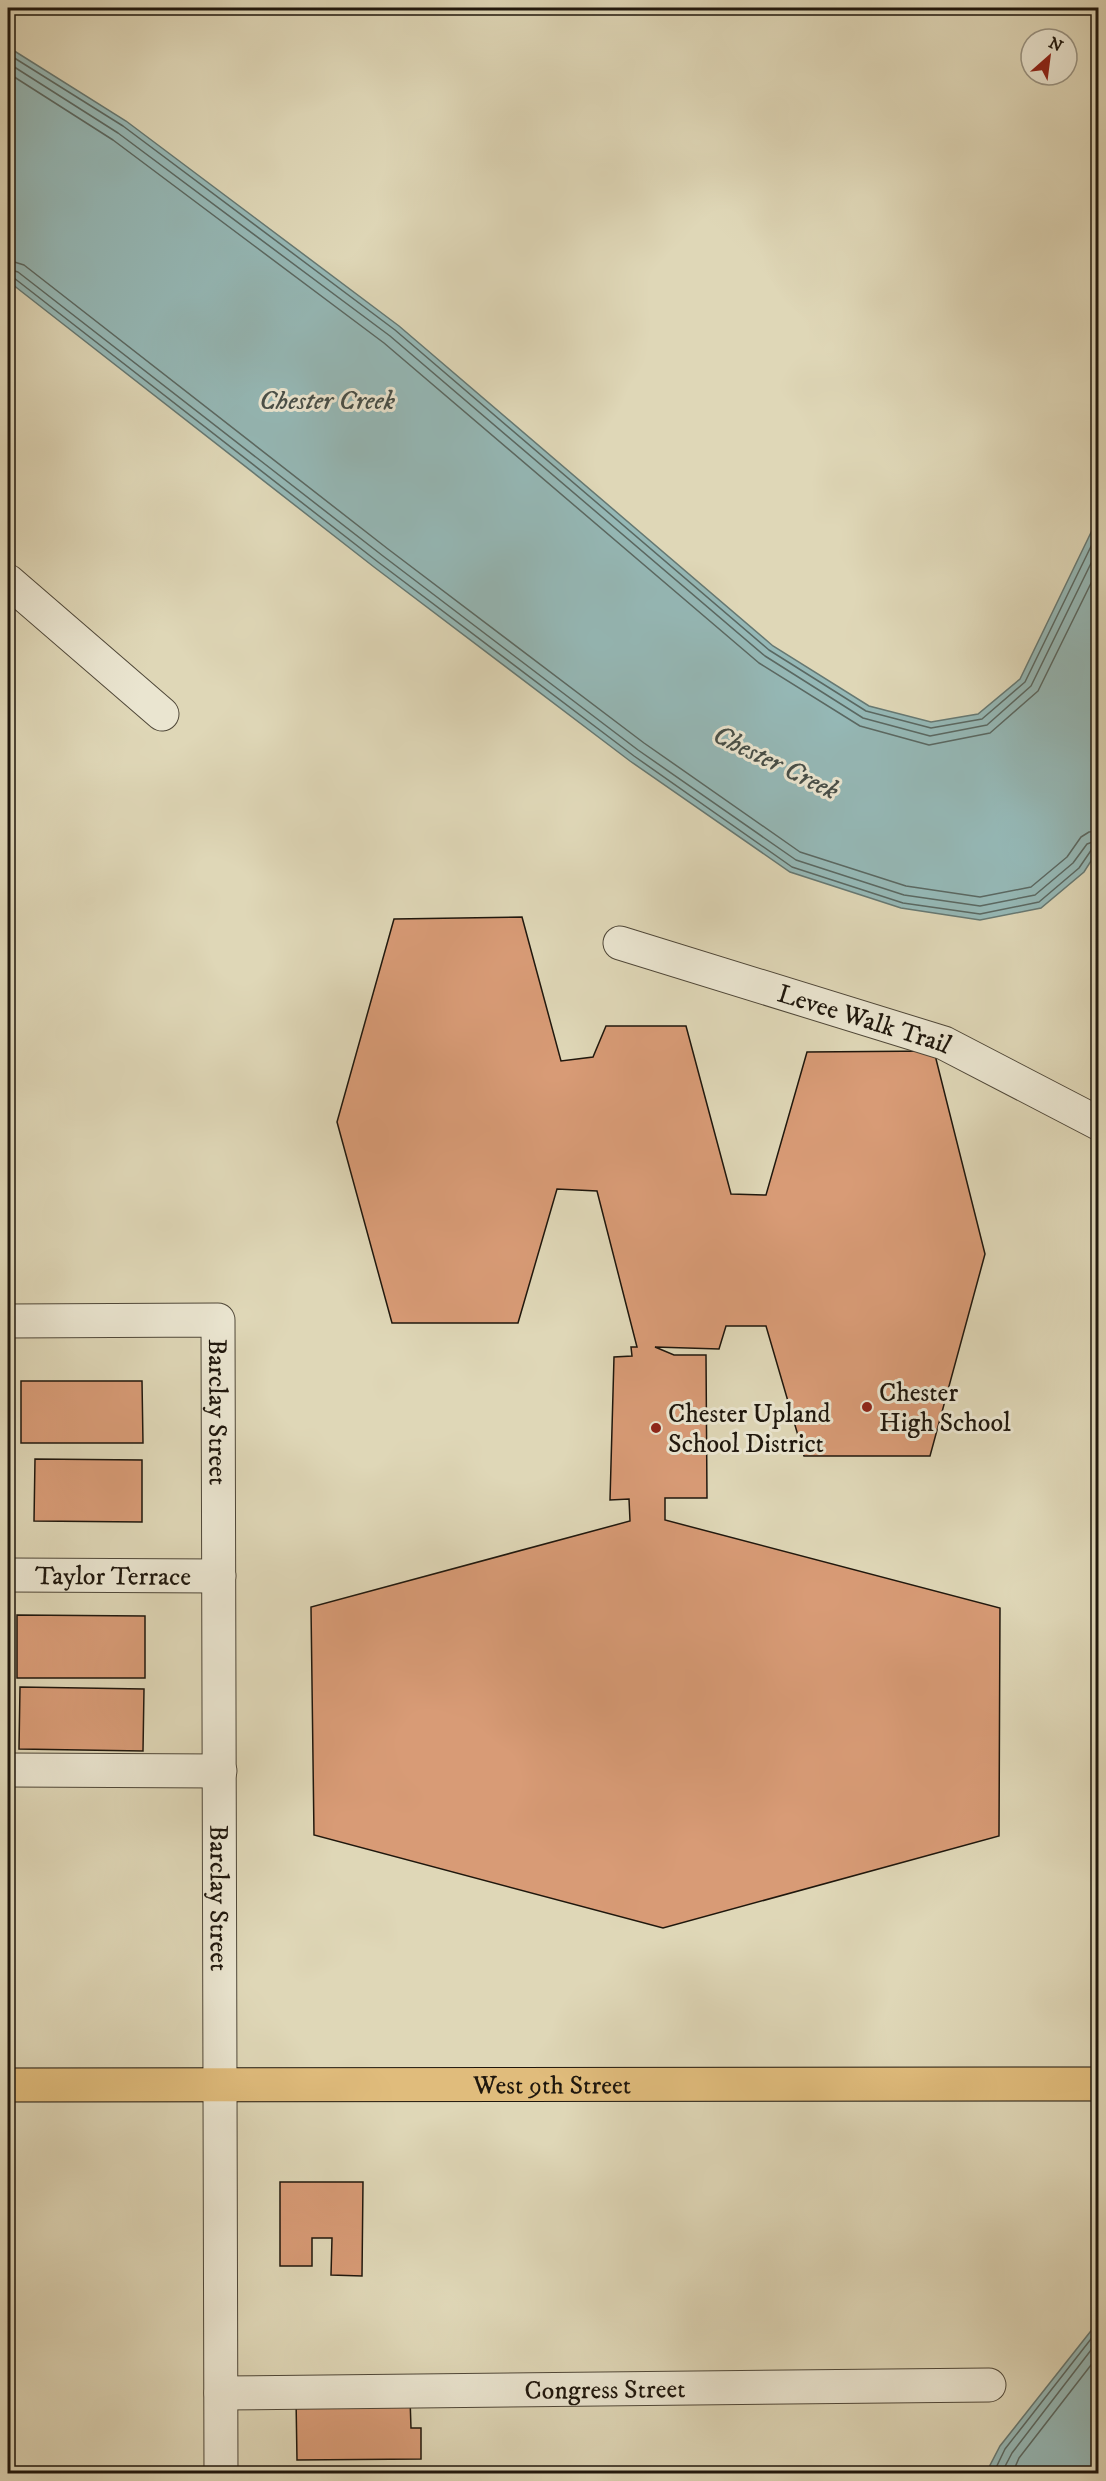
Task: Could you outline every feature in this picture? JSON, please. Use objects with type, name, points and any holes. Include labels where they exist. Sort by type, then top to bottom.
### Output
[{"type":"main road","name":"West 9th Street","points":[[8,2085],[1098,2084]]},
{"type":"street","points":[[8,581],[162,714]]},
{"type":"street","name":"Levee Walk Trail","points":[[620,944],[944,1043],[1098,1123]]},
{"type":"street","name":"Barclay Street","points":[[8,1321],[218,1320],[221,2474]]},
{"type":"street","name":"Taylor Terrace","points":[[8,1575],[219,1576]]},
{"type":"street","points":[[8,1770],[220,1771]]},
{"type":"street","name":"Congress Street","points":[[221,2393],[989,2385]]},
{"type":"water","name":"Chester Creek","points":[[8,47],[126,121],[399,326],[773,646],[869,706],[931,722],[978,714],[1020,679],[1098,518],[1098,850],[1084,872],[1041,908],[980,920],[901,908],[790,872],[630,761],[374,567],[8,281]]},
{"type":"water","points":[[1098,2322],[1098,2473],[986,2473],[1000,2446]]},
{"type":"building","name":"Chester High School","points":[[522,917],[561,1061],[593,1057],[606,1026],[686,1026],[731,1194],[766,1195],[807,1052],[934,1051],[985,1254],[930,1456],[804,1456],[766,1326],[726,1326],[719,1349],[655,1347],[674,1355],[706,1355],[707,1498],[665,1498],[665,1520],[1000,1608],[999,1836],[663,1928],[314,1835],[311,1607],[630,1521],[629,1499],[610,1500],[614,1357],[632,1356],[631,1347],[637,1347],[597,1191],[557,1189],[518,1323],[392,1323],[337,1122],[394,919]]},
{"type":"building","points":[[21,1381],[142,1381],[143,1443],[21,1443]]},
{"type":"building","points":[[35,1459],[142,1460],[142,1522],[34,1521]]},
{"type":"building","points":[[17,1615],[145,1616],[145,1678],[17,1678]]},
{"type":"building","points":[[20,1687],[144,1689],[143,1751],[19,1749]]},
{"type":"building","points":[[280,2182],[363,2182],[362,2276],[331,2275],[332,2238],[312,2238],[312,2266],[280,2266]]},
{"type":"building","points":[[296,2398],[410,2398],[411,2428],[421,2428],[421,2459],[297,2460]]},
{"type":"place","name":"Chester High School","points":[[867,1407]]},
{"type":"place","name":"Chester Upland School District","points":[[656,1428]]}]
